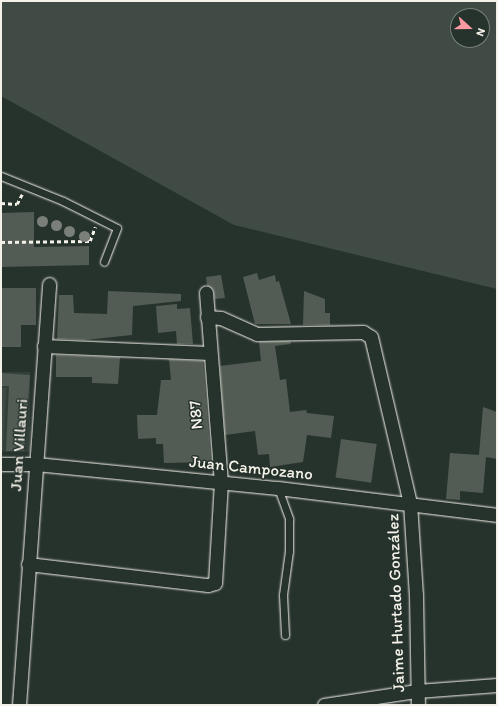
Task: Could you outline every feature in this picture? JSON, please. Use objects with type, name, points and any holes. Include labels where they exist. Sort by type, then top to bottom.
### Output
[{"type":"street","name":"Juan Villauri","points":[[19,705],[49,284]]},
{"type":"street","name":"N87","points":[[28,564],[208,585],[215,583],[221,483],[209,353],[206,292]]},
{"type":"street","name":"Jaime Hurtado González","points":[[207,317],[221,318],[257,334],[363,332],[371,337],[410,504],[416,595],[418,705]]},
{"type":"street","points":[[44,346],[209,353]]},
{"type":"street","name":"Juan Campozano","points":[[1,464],[36,464],[278,488],[497,515]]},
{"type":"street","points":[[324,705],[417,691],[497,685]]},
{"type":"lane","points":[[1,176],[25,187],[63,201],[98,220],[117,228],[104,262]]},
{"type":"lane","points":[[278,488],[289,519],[290,552],[283,595],[285,635]]},
{"type":"path","points":[[1,203],[17,204],[25,187]]},
{"type":"path","points":[[1,242],[90,240],[98,220]]},
{"type":"shaded area","points":[[1,1],[497,1],[497,289],[234,225],[1,96]]},
{"type":"shaded area","points":[[1,372],[30,372],[30,452],[1,452]]},
{"type":"shaded area","points":[[1,388],[6,388],[3,450],[1,450]]},
{"type":"building","points":[[34,212],[34,247],[89,246],[89,265],[1,267],[1,213]]},
{"type":"building","points":[[257,273],[259,280],[275,275],[276,282],[279,281],[291,324],[255,324],[243,277]]},
{"type":"building","points":[[221,275],[225,298],[215,299],[213,289],[207,285],[206,277]]},
{"type":"building","points":[[1,288],[36,288],[36,325],[21,325],[21,347],[1,347]]},
{"type":"building","points":[[108,291],[181,294],[181,301],[133,306],[132,335],[84,340],[57,339],[59,295],[73,295],[74,313],[107,314]]},
{"type":"building","points":[[304,291],[325,299],[325,313],[330,313],[330,325],[303,325]]},
{"type":"building","points":[[177,304],[177,309],[190,308],[193,344],[177,344],[176,331],[158,333],[156,306]]},
{"type":"building","points":[[290,341],[291,344],[275,346],[280,380],[286,379],[290,412],[306,410],[307,413],[334,416],[331,438],[307,435],[303,462],[270,467],[269,454],[258,455],[255,431],[225,435],[220,366],[261,361],[259,342]]},
{"type":"building","points":[[56,355],[120,357],[118,384],[92,383],[92,377],[56,377]]},
{"type":"building","points":[[169,359],[203,361],[211,462],[164,463],[163,444],[156,444],[156,438],[138,439],[137,415],[157,415],[161,380],[171,380]]},
{"type":"building","points":[[1,373],[30,375],[24,451],[6,451],[9,386],[1,386]]},
{"type":"building","points":[[483,407],[497,412],[497,459],[486,457],[483,493],[460,491],[460,500],[446,499],[450,453],[479,455]]},
{"type":"building","points":[[341,439],[377,444],[371,483],[336,478]]}]
